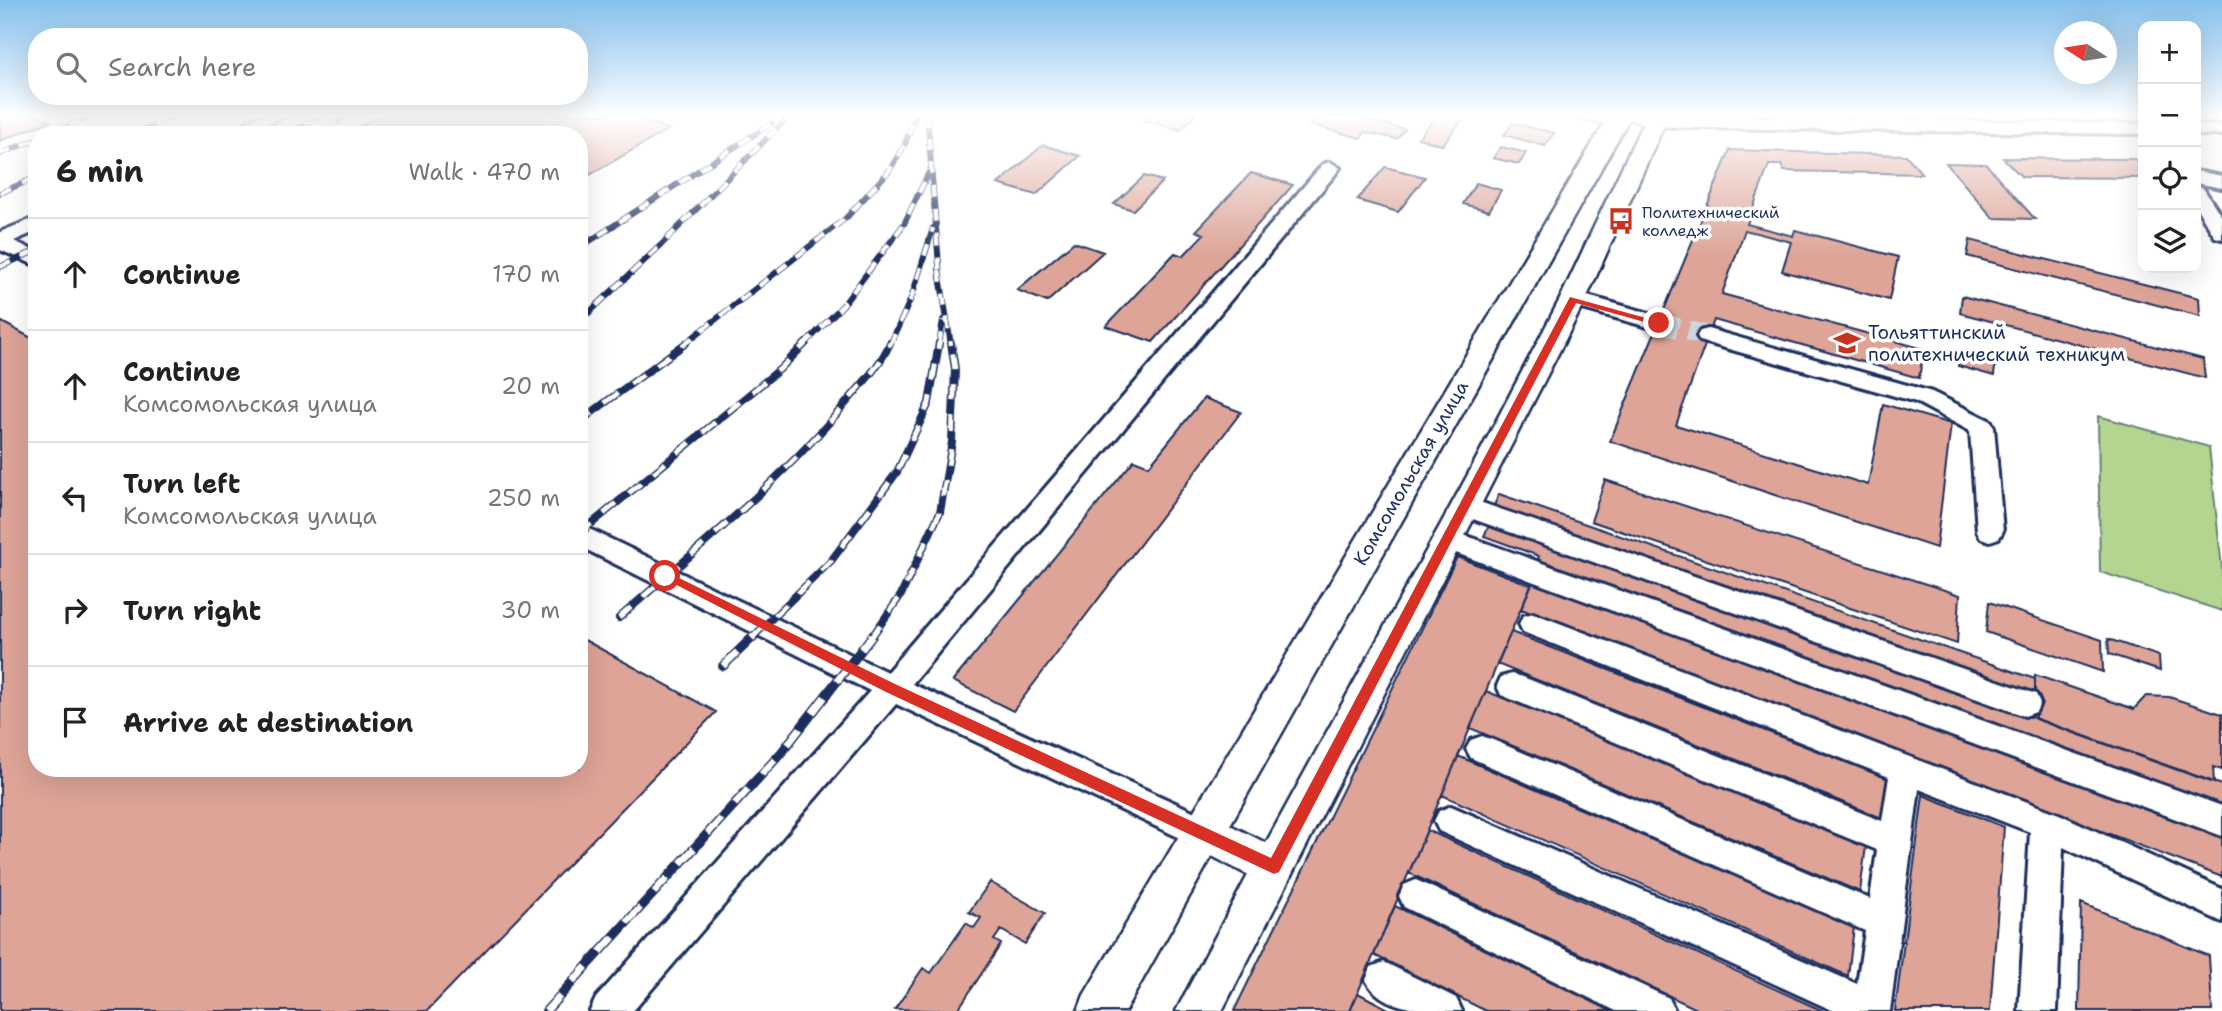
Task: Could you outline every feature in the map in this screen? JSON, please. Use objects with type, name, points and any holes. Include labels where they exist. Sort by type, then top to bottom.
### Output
[{"type":"main road","name":"Комсомольская улица","points":[[1100,1011],[1203,832],[1602,161]]},
{"type":"main road","points":[[1198,1011],[1573,299],[1615,161]]},
{"type":"main road","points":[[1203,832],[1274,867]]},
{"type":"street","points":[[608,1011],[891,688],[1330,168]]},
{"type":"street","points":[[2201,178],[2222,182]]},
{"type":"street","points":[[2201,198],[2216,218],[2222,233]]},
{"type":"street","points":[[0,241],[28,227]]},
{"type":"street","points":[[0,241],[28,255]]},
{"type":"street","points":[[1573,299],[1659,323]]},
{"type":"street","points":[[1708,336],[1924,397],[1982,426],[1990,531]]},
{"type":"street","points":[[1465,506],[2025,703]]},
{"type":"street","points":[[588,538],[891,688],[1203,832]]},
{"type":"street","points":[[1447,539],[2222,821]]},
{"type":"street","points":[[1533,624],[2047,824],[2222,912]]},
{"type":"street","points":[[1512,686],[1895,842]]},
{"type":"street","points":[[1482,749],[1883,922]]},
{"type":"street","points":[[1451,821],[1871,1010],[1906,769]]},
{"type":"street","points":[[2038,1011],[2047,824]]},
{"type":"street","points":[[1416,896],[1657,1011]]},
{"type":"street","points":[[1384,980],[1443,1011]]},
{"type":"green space","points":[[2098,416],[2209,447],[2222,569],[2222,611],[2100,572]]},
{"type":"building","points":[[588,161],[613,161],[588,176]]},
{"type":"building","points":[[1024,161],[1074,161],[1036,195],[998,184]]},
{"type":"building","name":"Тольяттинский политехнический техникум","points":[[1725,161],[1911,161],[1922,174],[1784,171],[1781,165],[1769,165],[1747,224],[1793,236],[1795,230],[1898,257],[1889,300],[1782,271],[1791,242],[1745,230],[1722,294],[1924,349],[1919,378],[1714,320],[1676,425],[1868,485],[1883,404],[1951,424],[1936,548],[1610,441]]},
{"type":"building","points":[[2006,161],[2137,161],[2138,178],[2022,177]]},
{"type":"building","points":[[1946,163],[1986,164],[2035,219],[1993,218]]},
{"type":"building","points":[[1385,167],[1425,177],[1398,212],[1357,200]]},
{"type":"building","points":[[1251,173],[1293,185],[1153,342],[1106,326],[1175,253],[1183,256],[1204,234],[1196,231]]},
{"type":"building","points":[[1144,176],[1163,181],[1133,210],[1114,204]]},
{"type":"building","points":[[1476,183],[1501,190],[1489,211],[1463,204]]},
{"type":"building","points":[[1970,240],[2199,298],[2200,316],[1967,256]]},
{"type":"building","points":[[1074,242],[1103,252],[1047,302],[1017,290]]},
{"type":"building","points":[[1962,296],[2203,359],[2205,378],[1960,313]]},
{"type":"building","points":[[0,321],[28,336],[28,777],[588,777],[588,642],[716,712],[427,1011],[0,1011]]},
{"type":"building","points":[[1959,357],[1995,367],[1994,376],[1958,366]]},
{"type":"building","points":[[1204,398],[1241,412],[1013,711],[953,681],[1134,460],[1149,466]]},
{"type":"building","points":[[1605,480],[1960,595],[1957,644],[1591,521]]},
{"type":"building","points":[[1499,494],[2035,679],[2035,701],[1492,510]]},
{"type":"building","points":[[1490,524],[2222,785],[2222,811],[1537,562],[1539,556],[1484,536]]},
{"type":"building","points":[[1457,557],[1531,585],[1350,1011],[1234,1011]]},
{"type":"building","points":[[1534,579],[2222,834],[2222,877],[1521,609]]},
{"type":"building","points":[[1989,602],[2102,640],[2103,672],[1986,632]]},
{"type":"building","points":[[1511,632],[1892,780],[1887,820],[1497,664]]},
{"type":"building","points":[[2108,639],[2159,656],[2160,671],[2109,654]]},
{"type":"building","points":[[2035,675],[2134,709],[2146,696],[2169,697],[2222,714],[2222,770],[2213,767],[2214,783],[2035,719]]},
{"type":"building","points":[[1486,691],[1866,846],[1860,892],[1470,728]]},
{"type":"building","points":[[1458,756],[1854,927],[1848,976],[1442,795]]},
{"type":"building","points":[[1923,795],[2004,827],[1990,1011],[1895,1011]]},
{"type":"building","points":[[1427,830],[1823,1011],[1701,1011],[1409,873]]},
{"type":"building","points":[[990,882],[1045,913],[1025,944],[1001,930],[994,940],[1001,944],[957,1011],[895,1009],[923,968],[931,973],[966,923],[974,928],[981,918],[969,912]]},
{"type":"building","points":[[2081,903],[2209,956],[2212,1011],[2079,1011]]},
{"type":"building","points":[[1395,906],[1612,1011],[1486,1011],[1374,955]]},
{"type":"building","points":[[1358,993],[1392,1011],[1350,1011]]},
{"type":"tunnel","points":[[1659,323],[1708,336]]},
{"type":"railway","points":[[588,242],[713,161]]},
{"type":"railway","points":[[588,314],[744,161]]},
{"type":"railway","points":[[683,345],[846,218],[895,161]]},
{"type":"railway","points":[[931,161],[940,275]]},
{"type":"railway","points":[[804,345],[843,305],[904,224],[930,170]]},
{"type":"railway","points":[[0,193],[28,181]]},
{"type":"railway","points":[[890,345],[912,296],[933,228]]},
{"type":"railway","points":[[0,267],[28,254]]},
{"type":"railway","points":[[939,270],[940,275]]},
{"type":"railway","points":[[940,275],[951,345]]},
{"type":"railway","points":[[939,345],[943,320]]},
{"type":"railway","points":[[588,415],[686,343]]},
{"type":"railway","points":[[619,618],[737,515],[793,461],[864,382],[890,343]]},
{"type":"railway","points":[[752,638],[831,561],[897,472],[929,403],[939,343]]},
{"type":"railway","points":[[871,638],[901,595],[940,512],[952,442],[955,369],[951,343]]},
{"type":"railway","points":[[588,527],[780,369],[804,345]]},
{"type":"railway","points":[[723,666],[754,636]]},
{"type":"railway","points":[[546,1011],[782,752],[872,636]]},
{"type":"place","name":"Политехнический колледж","points":[[1621,221]]},
{"type":"place","name":"Тольяттинский политехнический техникум","points":[[1847,343]]},
{"type":"route","points":[[665,576],[891,688],[1274,867],[1486,470],[1573,299],[1659,323]]}]
